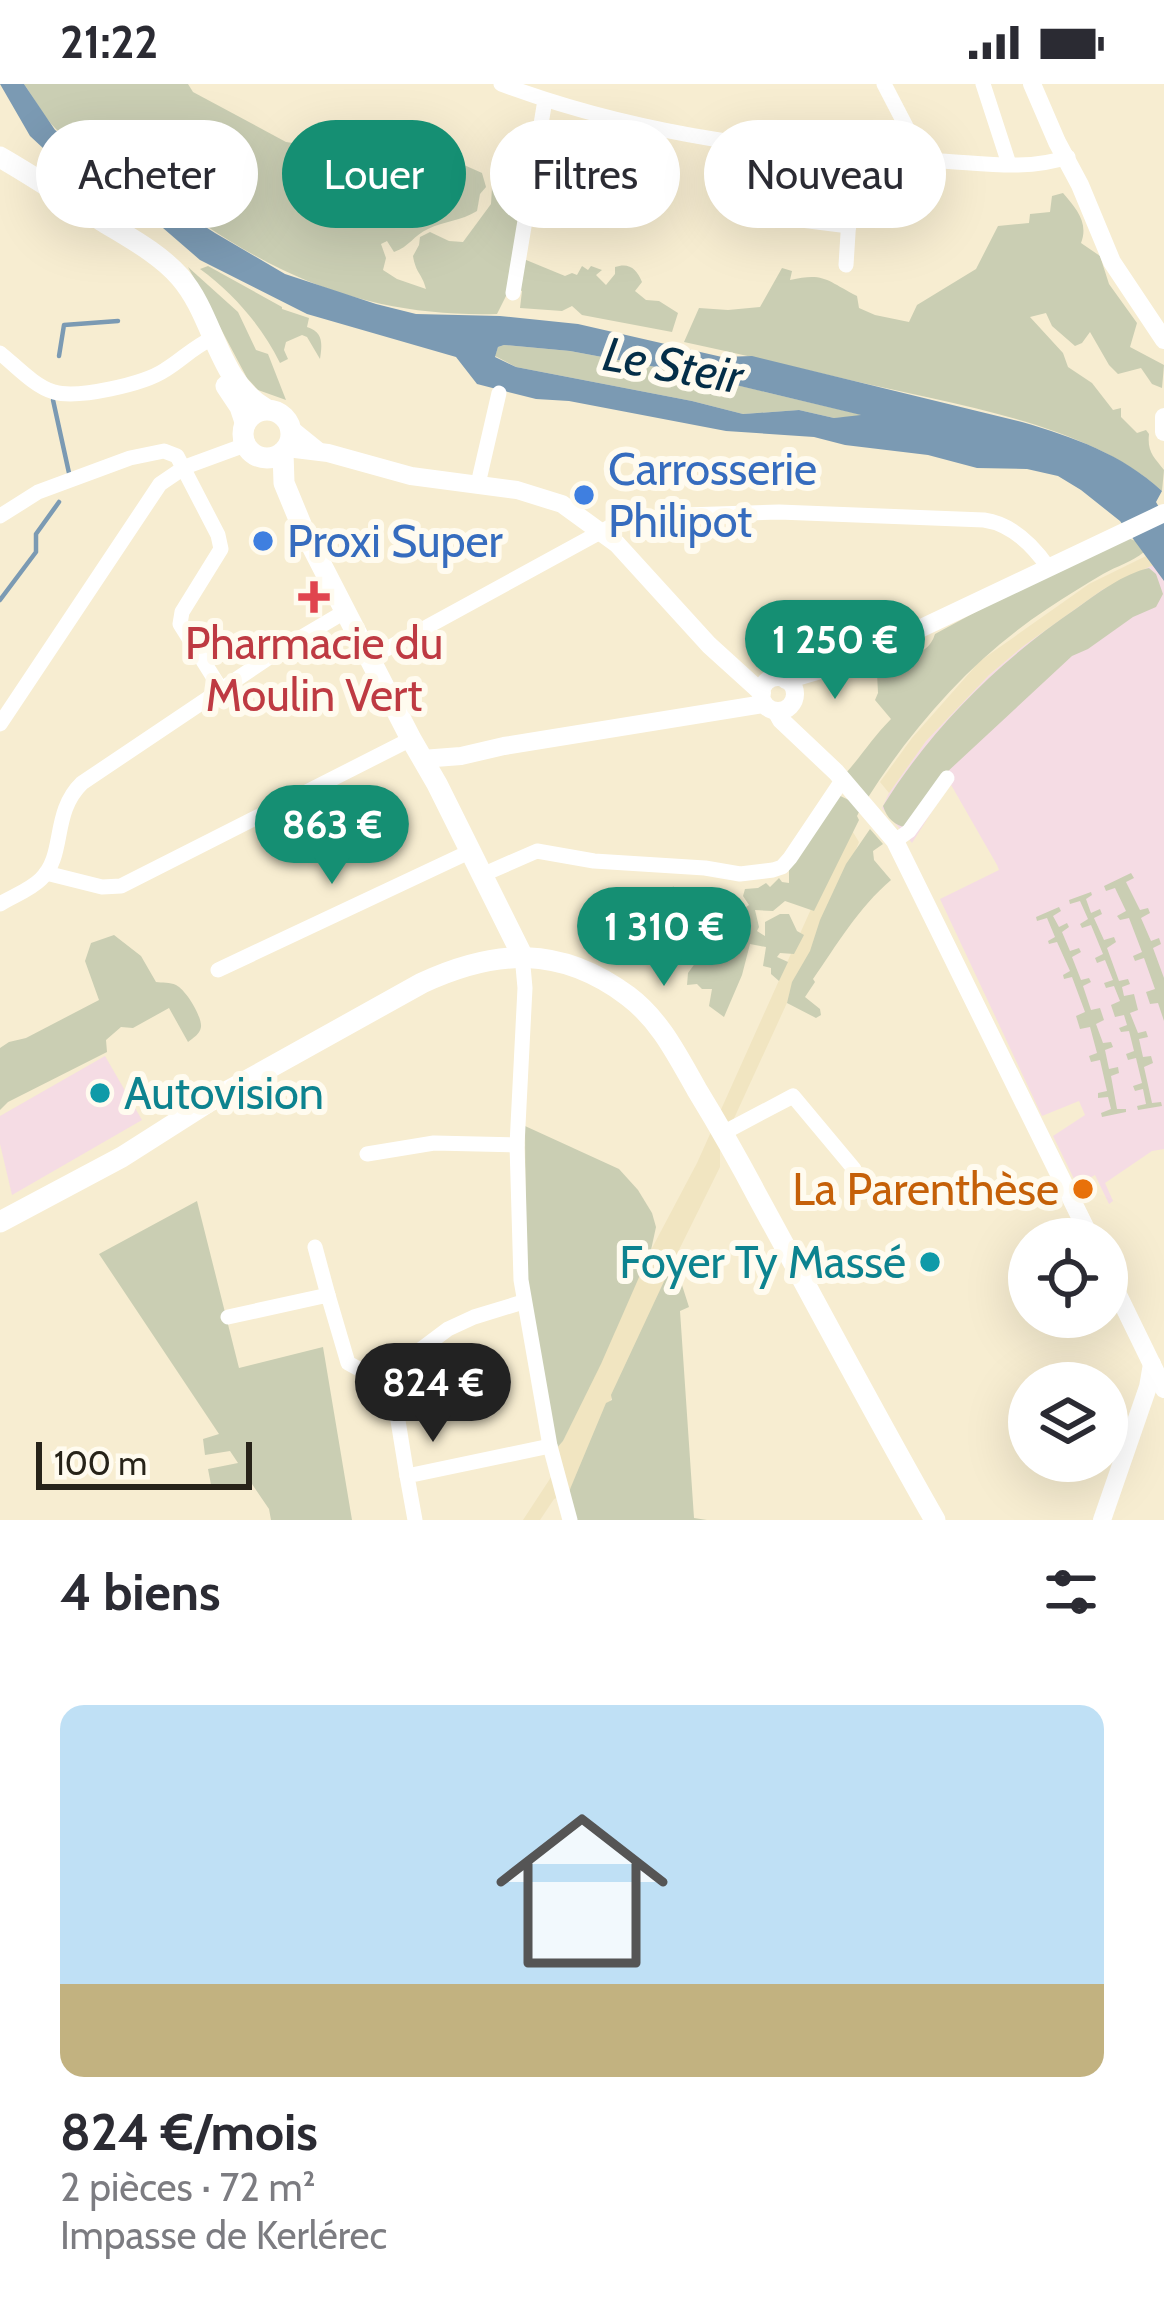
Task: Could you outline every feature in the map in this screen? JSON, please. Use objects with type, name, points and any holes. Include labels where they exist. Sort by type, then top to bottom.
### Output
[{"type":"main road","points":[[0,157],[162,263],[238,385],[251,399],[284,416],[268,442]]},
{"type":"main road","points":[[208,340],[215,368],[268,442]]},
{"type":"main road","points":[[266,409],[253,413],[303,529],[522,955]]},
{"type":"main road","points":[[0,1218],[122,1156],[210,1101],[433,978],[484,960],[522,955],[544,958],[619,989],[663,1031],[935,1520]]},
{"type":"street","points":[[884,84],[902,120]]},
{"type":"street","points":[[983,84],[1009,164]]},
{"type":"street","points":[[1032,84],[1115,269],[1164,340]]},
{"type":"street","points":[[1043,84],[1067,156]]},
{"type":"street","points":[[510,86],[622,122],[704,139]]},
{"type":"street","points":[[512,293],[545,100]]},
{"type":"street","points":[[946,161],[1044,164],[1067,156]]},
{"type":"street","points":[[846,265],[849,228]]},
{"type":"street","points":[[0,353],[9,365],[56,393],[89,391],[155,376],[208,340]]},
{"type":"street","points":[[478,484],[500,393]]},
{"type":"street","points":[[1164,417],[1164,432]]},
{"type":"street","points":[[0,724],[149,497],[185,467],[268,442],[411,476],[549,499],[567,507],[626,553],[734,668],[777,696],[781,720],[843,779],[896,841],[1081,1218]]},
{"type":"street","points":[[0,517],[38,492],[144,454],[168,451],[177,455],[221,549],[182,612],[180,624],[222,691]]},
{"type":"street","points":[[370,658],[600,530],[636,520],[722,513],[968,518],[1008,526],[1048,567]]},
{"type":"street","points":[[46,873],[106,888],[127,884],[417,749],[461,756],[777,696],[1164,513]]},
{"type":"street","points":[[0,904],[46,873],[64,807],[75,790],[280,650],[346,611]]},
{"type":"street","points":[[437,784],[461,756]]},
{"type":"street","points":[[896,841],[910,831],[946,778]]},
{"type":"street","points":[[482,875],[537,851],[740,874],[773,870],[790,858],[843,779]]},
{"type":"street","points":[[218,970],[470,852]]},
{"type":"street","points":[[522,955],[525,1003],[517,1144],[524,1302],[550,1446],[570,1520]]},
{"type":"street","points":[[723,1133],[793,1096],[854,1169]]},
{"type":"street","points":[[367,1154],[434,1143],[517,1144]]},
{"type":"street","points":[[315,1247],[344,1356],[358,1369],[410,1355],[457,1324],[524,1302]]},
{"type":"street","points":[[228,1317],[328,1295]]},
{"type":"street","points":[[1128,1315],[1164,1389]]},
{"type":"street","points":[[1102,1520],[1152,1364]]},
{"type":"street","points":[[394,1396],[415,1520]]},
{"type":"street","points":[[407,1476],[550,1446]]},
{"type":"shaded area","points":[[1146,556],[1153,565],[1102,590],[989,675],[926,741],[889,793],[880,782],[980,661],[1089,584]]},
{"type":"shaded area","points":[[1153,565],[1164,581],[1164,1149],[1152,1151],[1105,1183],[1113,1201],[1109,1204],[1095,1175],[1077,1185],[1053,1136],[1085,1115],[1079,1101],[1042,1116],[940,899],[999,870],[950,783],[912,843],[882,808],[926,741],[989,675],[1102,590]]},
{"type":"shaded area","points":[[851,829],[859,842],[847,872],[720,1149],[720,1167],[568,1494],[554,1499],[540,1520],[523,1520],[559,1465],[556,1449],[697,1163]]},
{"type":"shaded area","points":[[105,1056],[142,1120],[12,1195],[0,1144],[0,1116]]},
{"type":"green space","points":[[24,84],[188,84],[193,92],[245,120],[49,120]]},
{"type":"green space","points":[[258,127],[282,140],[282,228],[431,228],[394,252],[387,241],[381,244],[386,258],[383,270],[397,279],[426,289],[413,256],[420,237],[430,232],[463,242],[490,205],[490,228],[517,228],[514,255],[565,276],[591,266],[602,270],[596,275],[606,285],[615,267],[624,265],[638,273],[642,282],[635,291],[678,313],[672,332],[582,315],[572,306],[562,311],[520,308],[522,291],[511,286],[497,314],[414,310],[309,281],[209,228],[258,228]]},
{"type":"green space","points":[[466,166],[482,173],[486,187],[477,211],[466,216]]},
{"type":"green space","points":[[1063,193],[1082,222],[1081,243],[1100,256],[1109,284],[1137,323],[1130,347],[1164,365],[1162,388],[1152,384],[1141,368],[1118,374],[1090,332],[1075,346],[1052,326],[1046,313],[1030,317],[1063,353],[1068,367],[1092,383],[1113,410],[1121,408],[1121,417],[1137,433],[1146,430],[1152,454],[1164,470],[1162,491],[1096,448],[1017,419],[684,342],[699,308],[760,307],[782,268],[792,271],[790,280],[825,279],[857,296],[859,308],[909,322],[917,305],[976,269],[998,226],[1029,223],[1030,214],[1050,212],[1052,196]]},
{"type":"green space","points":[[208,266],[282,309],[309,318],[307,327],[321,340],[320,359],[302,335],[286,342],[288,359],[280,363],[246,311],[200,269]]},
{"type":"green space","points":[[188,267],[238,312],[256,350],[268,354],[286,400],[258,390],[247,378]]},
{"type":"green space","points":[[504,345],[570,351],[677,371],[867,416],[834,418],[799,410],[743,414],[516,367],[495,356]]},
{"type":"green space","points":[[1128,538],[1144,552],[1061,600],[994,649],[925,719],[867,799],[846,773],[891,719],[875,700],[877,673],[884,666],[925,649],[935,634],[983,608]]},
{"type":"green space","points":[[1149,568],[1163,594],[1156,607],[1072,656],[945,774],[907,828],[889,818],[883,806],[902,777],[969,697],[1048,628],[1111,585]]},
{"type":"green space","points":[[836,794],[862,806],[814,911],[785,901],[773,911],[755,910],[757,931],[765,936],[765,922],[780,914],[789,914],[804,935],[794,954],[777,957],[788,962],[779,981],[771,968],[763,966],[766,947],[750,944],[724,1017],[709,1006],[712,989],[687,985],[688,973],[709,944],[701,940],[697,925],[676,916],[682,911],[677,905],[669,909],[673,886],[682,898],[729,919],[749,905],[743,896],[745,889],[766,883],[770,887],[779,878],[789,883],[789,868]]},
{"type":"green space","points":[[870,829],[883,844],[873,851],[874,860],[891,880],[858,914],[813,979],[805,997],[820,1009],[816,1018],[787,1003],[792,982],[846,864]]},
{"type":"green space","points":[[1131,873],[1134,878],[1126,882],[1140,910],[1148,908],[1150,913],[1141,918],[1151,941],[1159,938],[1161,944],[1153,948],[1164,978],[1164,1021],[1158,1003],[1150,1004],[1146,992],[1155,989],[1144,958],[1135,961],[1133,956],[1142,952],[1129,918],[1117,916],[1126,911],[1115,888],[1106,891],[1104,886]]},
{"type":"green space","points":[[1091,892],[1086,899],[1091,913],[1100,909],[1102,914],[1094,918],[1104,940],[1114,937],[1116,942],[1107,948],[1119,981],[1128,979],[1130,984],[1122,987],[1124,996],[1134,994],[1138,1010],[1130,1013],[1138,1033],[1146,1031],[1148,1037],[1139,1039],[1143,1057],[1151,1056],[1153,1063],[1144,1067],[1152,1103],[1162,1106],[1138,1110],[1137,1106],[1146,1104],[1143,1089],[1135,1091],[1133,1086],[1142,1083],[1136,1058],[1128,1060],[1126,1054],[1134,1051],[1129,1031],[1121,1032],[1119,1028],[1127,1025],[1124,1015],[1115,1017],[1111,1005],[1120,1001],[1114,986],[1106,988],[1104,983],[1113,980],[1105,960],[1097,963],[1095,958],[1103,954],[1091,925],[1082,928],[1080,924],[1088,919],[1080,901],[1070,904],[1069,900]]},
{"type":"green space","points":[[1059,907],[1061,911],[1053,916],[1059,927],[1067,923],[1069,927],[1062,932],[1070,951],[1079,948],[1081,952],[1072,957],[1081,980],[1091,982],[1083,986],[1091,1010],[1100,1008],[1104,1020],[1096,1024],[1103,1043],[1111,1042],[1113,1047],[1105,1050],[1109,1069],[1118,1067],[1119,1073],[1111,1076],[1117,1109],[1126,1112],[1102,1117],[1101,1113],[1111,1109],[1108,1097],[1098,1098],[1098,1093],[1107,1091],[1100,1060],[1091,1062],[1089,1056],[1097,1053],[1090,1027],[1080,1029],[1076,1016],[1085,1012],[1072,977],[1064,979],[1070,971],[1057,942],[1049,944],[1055,937],[1047,918],[1037,921],[1036,917]]},
{"type":"green space","points":[[114,935],[141,956],[156,982],[174,984],[184,992],[199,1017],[199,1032],[188,1042],[169,1008],[133,1028],[121,1027],[106,1040],[107,1052],[0,1110],[0,1048],[99,1000],[85,961],[91,943]]},
{"type":"green space","points":[[525,1126],[619,1169],[638,1190],[656,1227],[651,1250],[601,1364],[556,1449],[526,1273]]},
{"type":"green space","points":[[197,1201],[239,1368],[323,1347],[352,1520],[271,1520],[252,1484],[212,1490],[208,1469],[238,1463],[230,1451],[205,1455],[203,1439],[219,1434],[99,1254]]},
{"type":"green space","points":[[674,1260],[689,1307],[680,1311],[694,1518],[707,1520],[576,1520],[568,1494]]},
{"type":"water","points":[[0,84],[24,84],[48,120],[36,120],[36,142]]},
{"type":"water","name":"Le Steir","points":[[163,228],[207,228],[285,274],[416,314],[578,324],[722,357],[752,356],[1022,422],[1114,457],[1162,491],[1156,502],[1164,516],[1164,581],[1120,521],[1058,476],[1027,469],[977,468],[928,455],[814,437],[726,431],[536,399],[477,384],[456,357],[307,314],[200,260]],"holes":[[[504,345],[570,351],[861,415],[834,418],[799,410],[743,414],[516,367],[495,357]]]},
{"type":"waterway","points":[[59,356],[64,325],[118,321]]},
{"type":"waterway","points":[[53,400],[69,473]]},
{"type":"waterway","points":[[0,600],[36,552],[36,534],[59,502]]},
{"type":"place","name":"Carrosserie Philipot","points":[[584,495]]},
{"type":"place","name":"Proxi Super","points":[[263,541]]},
{"type":"place","name":"Pharmacie du Moulin Vert","points":[[314,597]]},
{"type":"place","name":"Autovision","points":[[100,1093]]},
{"type":"place","name":"La Parenthèse","points":[[1083,1189]]},
{"type":"place","name":"Foyer Ty Massé","points":[[930,1262]]}]
